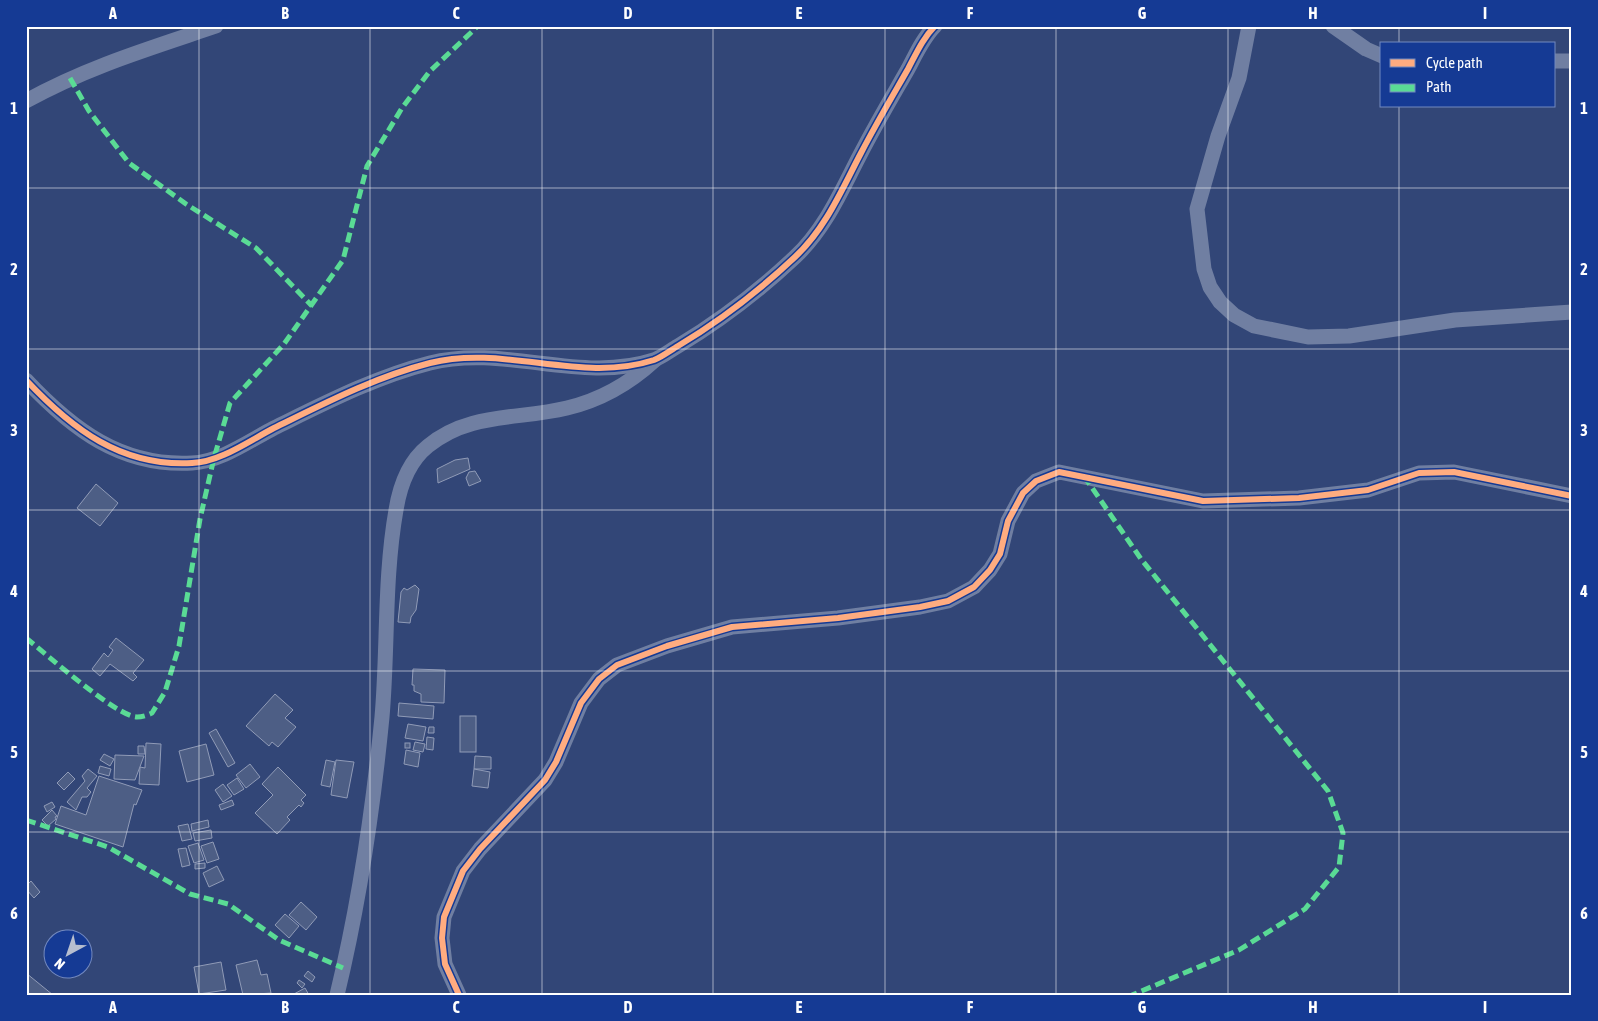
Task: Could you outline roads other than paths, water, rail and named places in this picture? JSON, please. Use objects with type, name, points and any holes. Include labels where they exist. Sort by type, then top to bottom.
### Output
[{"type":"street","points":[[26,101],[111,60],[216,26]]},
{"type":"street","points":[[337,995],[360,879],[382,718],[389,582],[396,510],[405,474],[414,460],[428,446],[456,427],[495,417],[565,409],[592,402],[638,376],[655,360],[703,331],[797,256],[826,219],[842,194],[884,108],[921,43],[935,26]]},
{"type":"street","points":[[1249,26],[1239,78],[1218,136],[1197,210],[1204,269],[1210,287],[1220,302],[1234,315],[1254,326],[1308,338],[1349,336],[1455,320],[1572,312]]},
{"type":"street","points":[[1333,26],[1366,49],[1380,55]]},
{"type":"street","points":[[1556,61],[1572,61]]},
{"type":"street","points":[[26,380],[60,415],[83,433],[109,448],[140,458],[194,463],[229,452],[358,387],[430,363],[457,358],[486,357],[588,369],[655,360]]},
{"type":"street","points":[[459,995],[445,964],[442,938],[444,917],[459,879],[480,849],[545,780],[556,762],[581,704],[599,679],[617,665],[667,646],[732,626],[838,618],[920,607],[948,601],[974,588],[990,570],[1000,554],[1008,521],[1023,492],[1036,481],[1059,472],[1203,502],[1299,498],[1368,490],[1419,473],[1454,472],[1572,496]]}]
